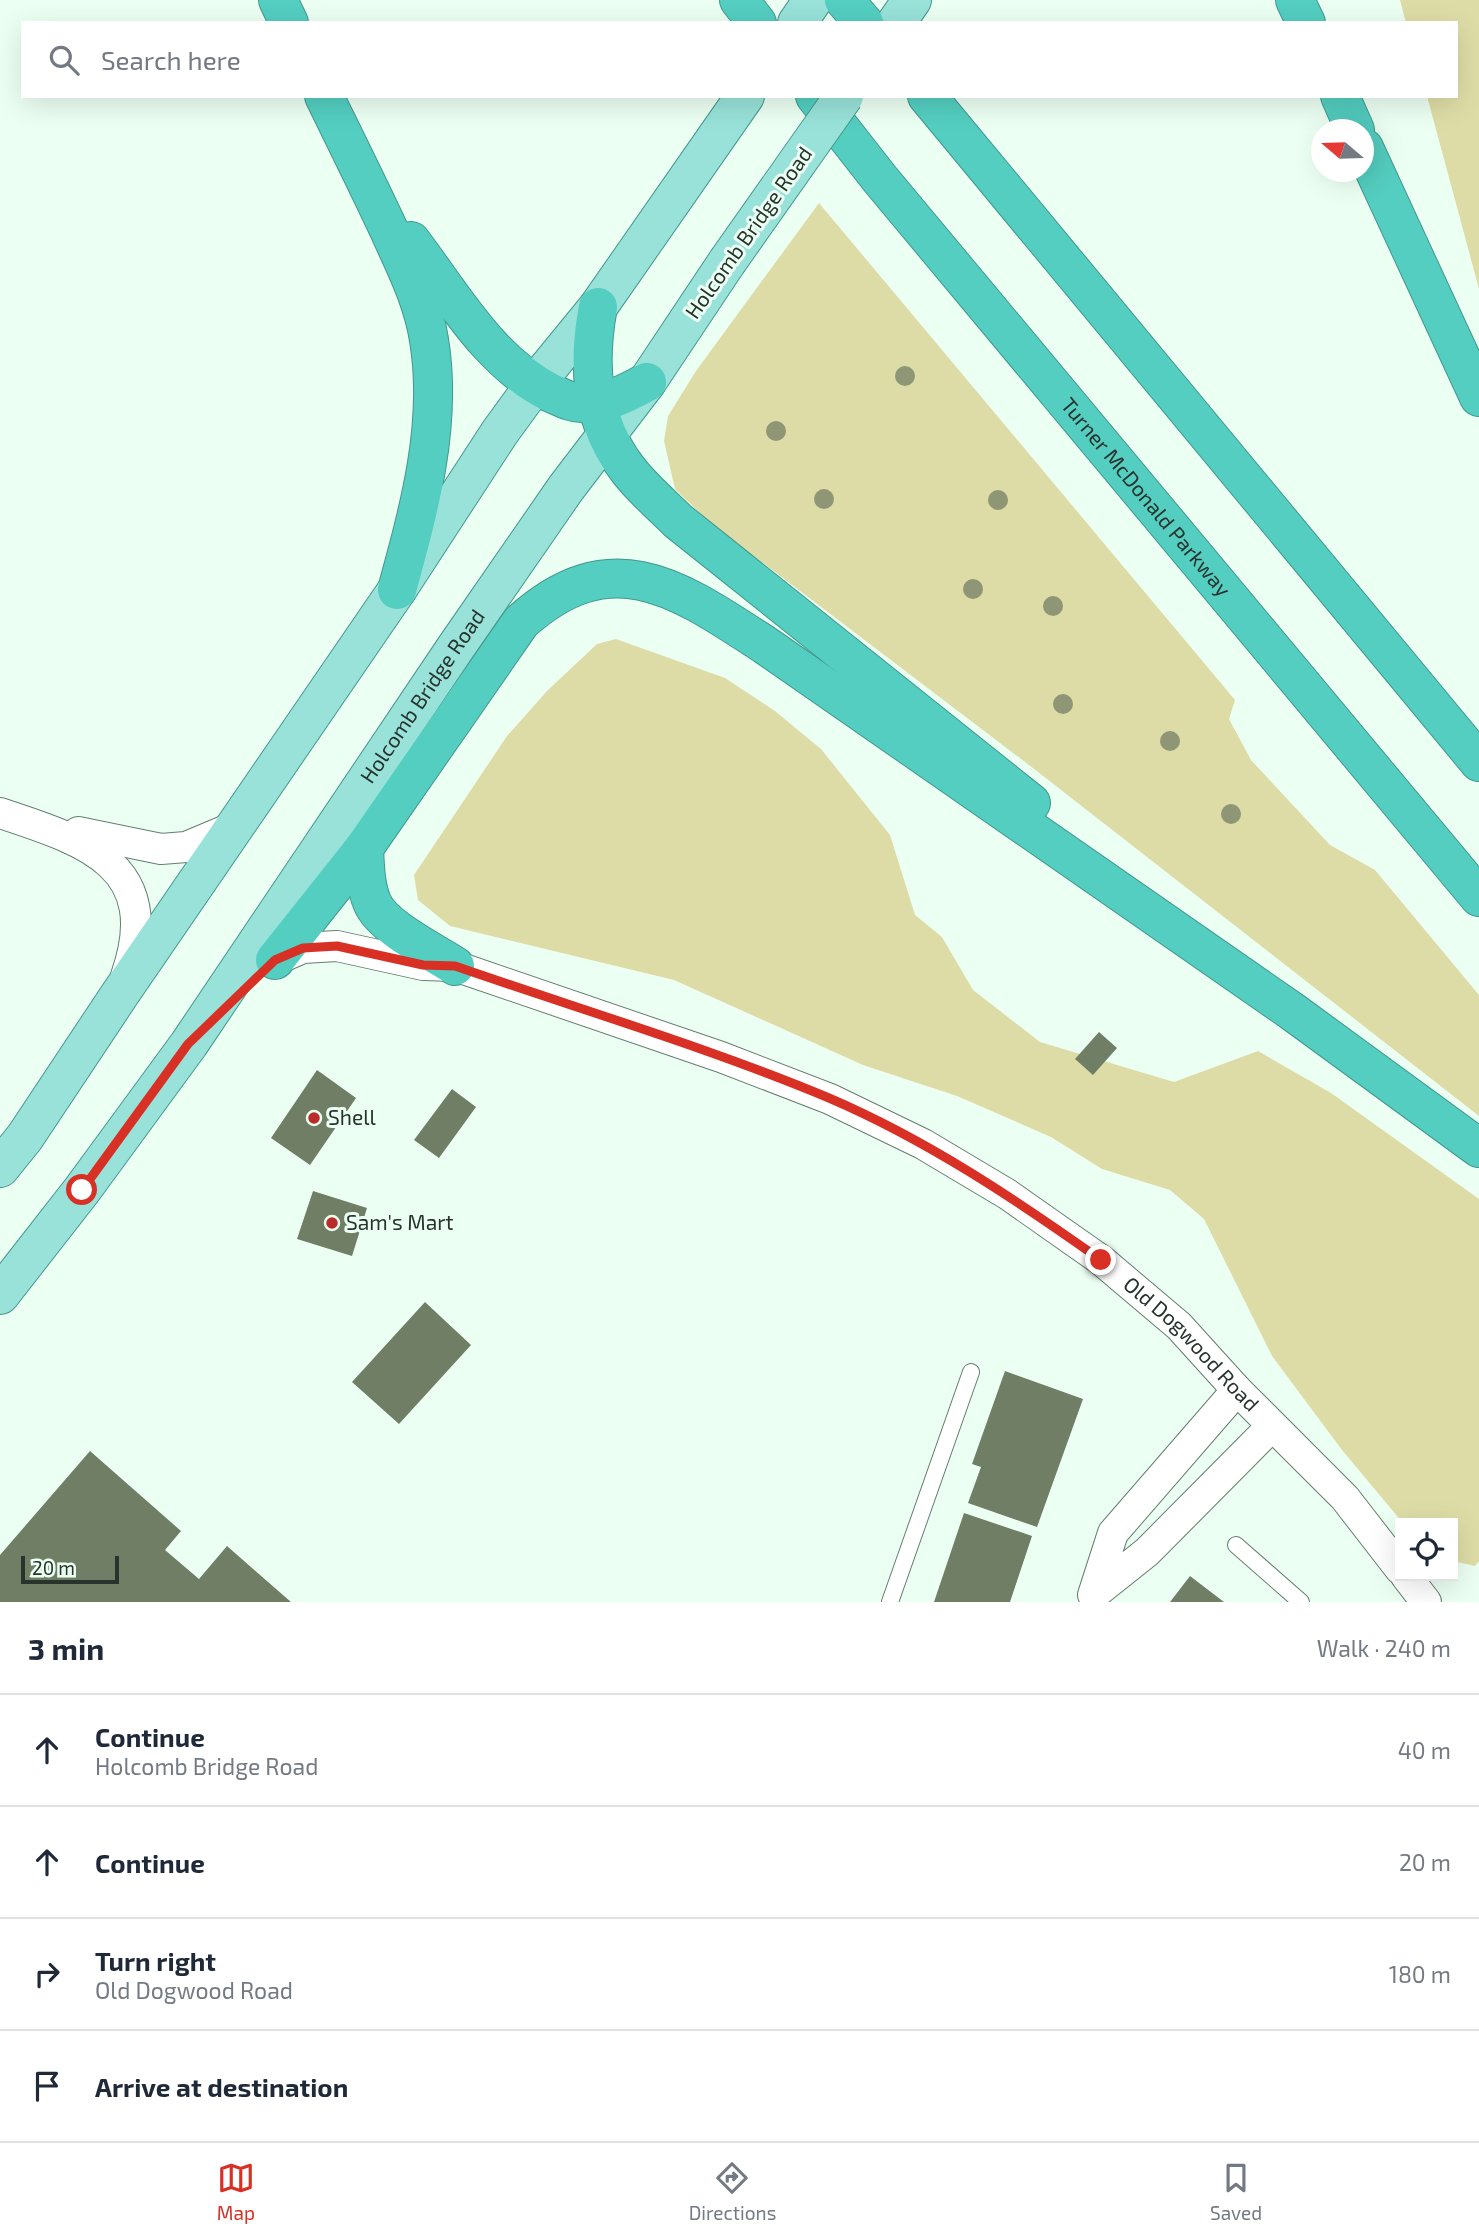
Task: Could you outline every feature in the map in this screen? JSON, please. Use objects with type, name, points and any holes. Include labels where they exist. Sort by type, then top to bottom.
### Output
[{"type":"highway","points":[[278,0],[288,21]]},
{"type":"highway","points":[[739,0],[755,21]]},
{"type":"highway","points":[[845,0],[862,21]]},
{"type":"highway","points":[[1295,0],[1305,21]]},
{"type":"highway","points":[[325,98],[418,293],[429,341],[431,441],[422,497],[397,590]]},
{"type":"highway","name":"Turner McDonald Parkway","points":[[817,98],[880,179],[1479,897]]},
{"type":"highway","points":[[929,98],[1479,762]]},
{"type":"highway","points":[[1341,98],[1350,119]]},
{"type":"highway","points":[[1374,172],[1479,397]]},
{"type":"highway","points":[[367,184],[492,349],[535,384],[567,400],[582,403],[602,418]]},
{"type":"highway","points":[[598,307],[592,365],[602,418],[629,471],[678,521],[1293,1012]]},
{"type":"highway","points":[[602,418],[621,396],[647,382]]},
{"type":"highway","points":[[275,960],[364,848],[521,622],[541,604],[586,582],[615,578],[647,581],[704,605],[755,639],[1293,1012],[1479,1148]]},
{"type":"highway","points":[[364,848],[366,880],[376,910],[395,928],[455,966]]},
{"type":"main road","points":[[798,21],[813,0]]},
{"type":"main road","points":[[897,21],[912,0]]},
{"type":"main road","points":[[0,1168],[25,1137],[397,590],[500,432],[598,307],[744,98]]},
{"type":"main road","name":"Holcomb Bridge Road","points":[[647,382],[727,262],[843,98]]},
{"type":"main road","name":"Holcomb Bridge Road","points":[[0,1295],[82,1190],[188,1044],[566,488],[602,418]]},
{"type":"main road","points":[[188,1044],[275,960]]},
{"type":"street","points":[[0,813],[52,830],[103,857],[123,875],[136,906],[137,921],[133,957],[120,994]]},
{"type":"street","points":[[52,830],[73,831],[161,849],[186,847],[236,826]]},
{"type":"street","name":"Old Dogwood Road","points":[[275,960],[303,948],[337,946],[423,965],[455,966],[721,1057],[830,1098],[923,1144],[1007,1194],[1101,1260],[1179,1326],[1237,1390],[1345,1498],[1395,1563]]},
{"type":"street","points":[[1093,1598],[1113,1533],[1237,1390]]},
{"type":"street","points":[[1093,1598],[1147,1552],[1272,1426]]},
{"type":"street","points":[[1173,1464],[1203,1496]]},
{"type":"street","points":[[1410,1581],[1426,1602]]},
{"type":"lane","points":[[890,1602],[971,1372]]},
{"type":"lane","points":[[1236,1545],[1301,1602]]},
{"type":"shaded area","points":[[1400,0],[1479,0],[1479,289],[1428,98],[1458,98],[1458,21],[1405,21]]},
{"type":"shaded area","points":[[819,203],[1235,700],[1229,719],[1251,760],[1330,845],[1375,870],[1479,995],[1479,1116],[1029,765],[708,521],[675,489],[664,441],[668,416],[696,371]]},
{"type":"shaded area","points":[[616,639],[725,678],[775,711],[821,749],[890,835],[915,915],[942,937],[973,990],[1040,1042],[1174,1082],[1258,1051],[1331,1093],[1479,1199],[1479,1561],[1475,1566],[1458,1562],[1458,1518],[1399,1518],[1342,1450],[1272,1356],[1204,1219],[1170,1190],[1102,1169],[1051,1137],[957,1096],[863,1065],[674,980],[450,926],[418,900],[414,875],[507,736],[547,691],[597,644]]},
{"type":"building","points":[[1099,1032],[1117,1048],[1093,1075],[1075,1059]]},
{"type":"building","name":"Shell","points":[[317,1070],[356,1098],[310,1165],[271,1138]]},
{"type":"building","points":[[452,1089],[476,1107],[439,1158],[414,1140]]},
{"type":"building","name":"Sam's Mart","points":[[313,1191],[367,1208],[352,1256],[297,1239]]},
{"type":"building","points":[[425,1302],[471,1345],[399,1424],[352,1382]]},
{"type":"building","points":[[1005,1371],[1083,1399],[1037,1527],[968,1503],[981,1467],[972,1464]]},
{"type":"building","points":[[90,1451],[181,1531],[165,1550],[199,1579],[227,1546],[291,1602],[0,1602],[0,1555]]},
{"type":"building","points":[[964,1513],[1032,1536],[1010,1602],[934,1602]]},
{"type":"building","points":[[1190,1576],[1224,1602],[1170,1602]]},
{"type":"place","name":"Shell","points":[[314,1118]]},
{"type":"place","name":"Sam's Mart","points":[[332,1223]]},
{"type":"route","points":[[82,1190],[188,1044],[275,960],[303,948],[337,946],[423,965],[455,966],[721,1057],[830,1098],[923,1144],[1007,1194],[1101,1260]]}]
